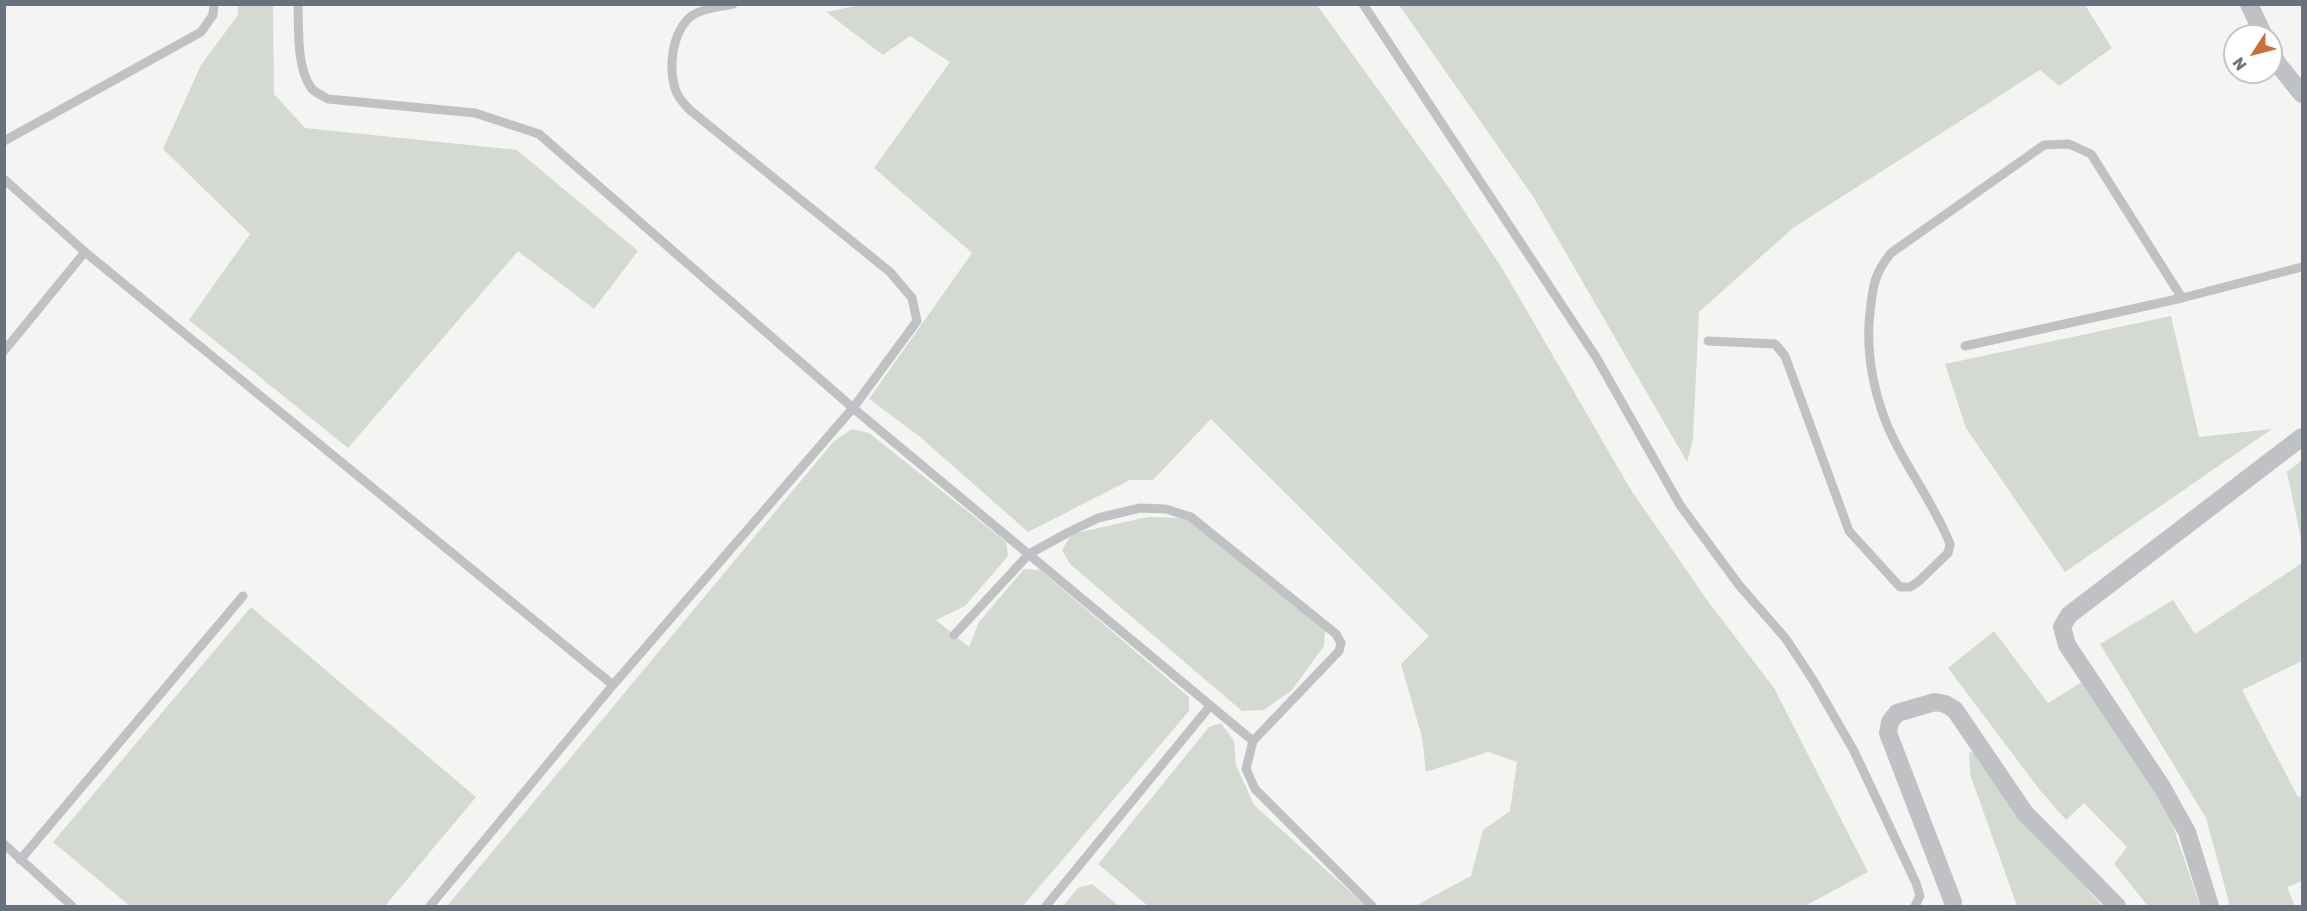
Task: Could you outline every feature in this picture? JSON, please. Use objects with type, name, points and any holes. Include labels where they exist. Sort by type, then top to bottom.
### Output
[{"type":"street","points":[[2249,4],[2258,24]]},
{"type":"street","points":[[2283,70],[2302,94]]},
{"type":"street","points":[[2210,906],[2187,832],[2162,787],[2067,645],[2062,627],[2069,615],[2302,437]]},
{"type":"street","points":[[1953,902],[1888,733],[1890,722],[1897,713],[1935,702],[1946,704],[1955,710],[2025,813],[2117,906]]},
{"type":"lane","points":[[4,141],[201,32],[213,15],[214,4]]},
{"type":"lane","points":[[298,4],[299,39],[304,71],[313,90],[328,99],[475,113],[539,134],[853,408],[1253,741]]},
{"type":"lane","points":[[430,906],[613,685],[853,408],[917,321],[912,298],[890,272],[691,111],[678,96],[672,80],[673,51],[678,30],[692,16],[710,8],[733,4]]},
{"type":"lane","points":[[1363,4],[1596,357],[1680,505],[1739,585],[1786,639],[1813,680],[1854,751],[1916,884],[1920,896],[1915,906]]},
{"type":"lane","points":[[1708,341],[1775,345],[1780,349],[1785,356],[1849,531],[1900,586],[1910,587],[1948,554],[1950,544],[1894,440],[1876,395],[1868,332],[1874,281],[1880,267],[1891,253],[2044,145],[2069,144],[2091,154],[2182,298]]},
{"type":"lane","points":[[4,180],[85,252],[613,685]]},
{"type":"lane","points":[[4,351],[85,252]]},
{"type":"lane","points":[[1965,346],[2182,298],[2302,267]]},
{"type":"lane","points":[[954,635],[1029,554],[1098,518],[1140,508],[1166,509],[1191,517],[1336,634],[1341,644],[1339,651],[1253,741],[1246,769],[1255,789],[1372,906]]},
{"type":"lane","points":[[20,860],[243,596]]},
{"type":"lane","points":[[1046,906],[1210,705]]},
{"type":"lane","points":[[4,844],[72,906]]},
{"type":"shaded area","points":[[238,5],[273,5],[274,94],[305,128],[517,150],[638,251],[594,309],[518,251],[348,448],[189,320],[250,234],[163,149],[201,65],[238,15]]},
{"type":"shaded area","points":[[860,5],[1317,5],[1449,188],[1502,268],[1631,490],[1707,600],[1774,688],[1868,872],[1805,906],[1415,906],[1471,876],[1483,830],[1510,811],[1517,762],[1488,752],[1426,772],[1422,737],[1401,664],[1429,636],[1211,419],[1153,480],[1130,480],[1028,532],[919,436],[869,399],[972,253],[874,168],[950,62],[910,36],[883,55],[826,12]]},
{"type":"shaded area","points":[[1399,5],[2085,5],[2112,48],[2059,86],[2040,70],[1793,228],[1699,312],[1693,439],[1687,462],[1534,198]]},
{"type":"shaded area","points":[[2171,316],[2199,437],[2272,429],[2065,572],[1966,428],[1945,364]]},
{"type":"shaded area","points":[[852,429],[869,433],[1006,542],[1008,556],[965,606],[936,620],[969,647],[979,622],[1024,569],[1040,570],[1189,697],[1189,711],[1023,906],[447,906],[834,441]]},
{"type":"shaded area","points":[[2302,460],[2302,544],[2287,472]]},
{"type":"shaded area","points":[[1148,517],[1189,518],[1325,630],[1324,646],[1292,690],[1264,710],[1242,711],[1070,564],[1062,550],[1072,534]]},
{"type":"shaded area","points":[[2302,563],[2302,661],[2242,690],[2298,797],[2302,796],[2302,881],[2287,887],[2295,906],[2230,906],[2206,818],[2100,644],[2173,600],[2195,634]]},
{"type":"shaded area","points":[[251,607],[476,797],[385,906],[130,906],[53,842]]},
{"type":"shaded area","points":[[1994,631],[2048,703],[2082,682],[2167,808],[2200,906],[2148,906],[2114,864],[2127,847],[2084,803],[2066,820],[2039,789],[1948,668]]},
{"type":"shaded area","points":[[1221,723],[1234,741],[1236,765],[1254,805],[1366,906],[1148,906],[1098,864],[1209,727]]},
{"type":"shaded area","points":[[1969,752],[1984,755],[2053,851],[2102,906],[2017,906],[1970,774]]},
{"type":"shaded area","points":[[1092,884],[1119,906],[1063,906],[1078,888]]}]
